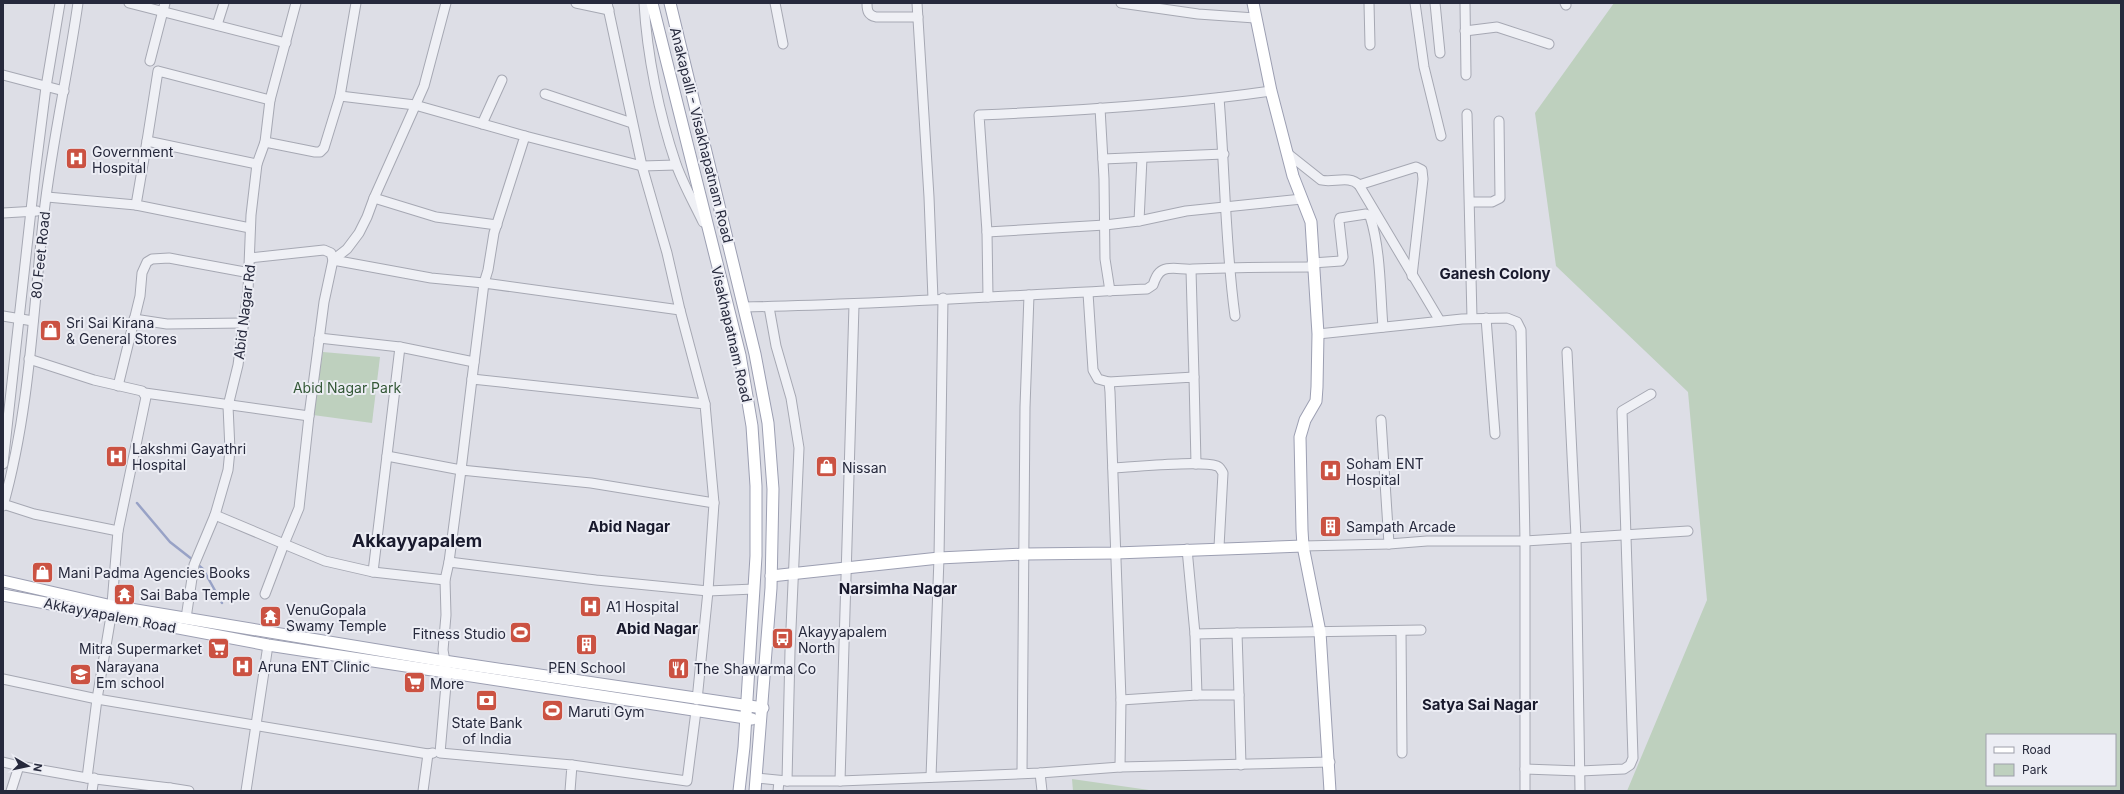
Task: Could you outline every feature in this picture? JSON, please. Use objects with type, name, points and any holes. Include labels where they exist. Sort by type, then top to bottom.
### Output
[{"type":"main road","name":"Visakhapatnam Road","points":[[652,3],[708,232],[740,355],[752,426],[756,486],[754,589],[744,747],[739,791]]},
{"type":"main road","name":"Anakapalli - Visakhapatnam Road","points":[[670,3],[755,354],[768,423],[773,489],[771,576],[762,714],[755,791]]},
{"type":"main road","points":[[1253,3],[1271,91],[1296,188],[1311,222],[1318,334],[1316,401],[1312,412],[1305,420],[1300,437],[1303,546],[1320,632],[1330,762],[1330,791]]},
{"type":"main road","points":[[771,576],[940,558],[1025,554],[1116,553],[1219,547],[1303,546]]},
{"type":"main road","name":"Akkayyapalem Road","points":[[3,581],[112,611],[268,645],[447,673],[696,705],[745,718],[762,714]]},
{"type":"main road","name":"Akkayyapalem Road","points":[[3,595],[112,611]]},
{"type":"main road","points":[[112,611],[186,618],[696,705],[746,706],[762,714]]},
{"type":"street","name":"80 Feet Road","points":[[3,464],[7,395],[20,319],[46,87],[60,3]]},
{"type":"street","name":"80 Feet Road","points":[[3,505],[14,468],[30,359],[45,210],[56,128],[64,90],[78,3]]},
{"type":"street","points":[[129,3],[164,7],[218,25],[286,43]]},
{"type":"street","points":[[218,25],[224,3]]},
{"type":"street","name":"Abid Nagar Rd","points":[[186,618],[196,562],[215,515],[228,470],[230,450],[228,406],[238,365],[250,273],[250,228],[257,164],[265,142],[270,100],[296,3]]},
{"type":"street","points":[[265,142],[320,152],[326,142],[340,96],[356,3]]},
{"type":"street","points":[[333,260],[347,249],[359,233],[424,86],[446,3]]},
{"type":"street","points":[[576,3],[608,7],[642,166],[667,253],[680,310],[705,404],[714,503],[708,591],[685,791]]},
{"type":"street","points":[[644,3],[649,55],[676,165],[708,232]]},
{"type":"street","points":[[775,3],[782,44]]},
{"type":"street","points":[[867,3],[867,11],[871,16],[918,18]]},
{"type":"street","points":[[917,3],[929,197],[933,299]]},
{"type":"street","points":[[1121,3],[1198,14],[1255,18]]},
{"type":"street","points":[[1369,3],[1370,45]]},
{"type":"street","points":[[1415,3],[1424,67],[1441,136]]},
{"type":"street","points":[[1435,3],[1440,53]]},
{"type":"street","points":[[1465,3],[1466,75]]},
{"type":"street","points":[[150,61],[164,7]]},
{"type":"street","points":[[1465,31],[1497,27],[1549,44]]},
{"type":"street","points":[[136,205],[158,71],[270,100]]},
{"type":"street","points":[[3,75],[46,87],[64,90]]},
{"type":"street","points":[[482,124],[502,80]]},
{"type":"street","points":[[988,297],[987,232],[978,115],[1100,108],[1219,98],[1271,91]]},
{"type":"street","points":[[545,94],[632,123]]},
{"type":"street","points":[[340,96],[415,105],[525,136],[642,166],[676,165]]},
{"type":"street","points":[[1219,98],[1224,154],[1225,206],[1229,266],[1235,316]]},
{"type":"street","points":[[1100,108],[1103,159],[1105,259],[1110,291]]},
{"type":"street","points":[[1467,114],[1472,318]]},
{"type":"street","points":[[1470,202],[1492,202],[1500,198],[1499,121]]},
{"type":"street","points":[[440,753],[447,673],[444,661],[445,580],[449,562],[484,283],[497,225],[525,136]]},
{"type":"street","points":[[147,141],[257,164]]},
{"type":"street","points":[[1287,152],[1321,180],[1350,180],[1355,181],[1359,185],[1440,321]]},
{"type":"street","points":[[1103,159],[1224,154]]},
{"type":"street","points":[[1140,221],[1142,158]]},
{"type":"street","points":[[1359,185],[1416,167],[1422,170],[1423,179],[1412,276]]},
{"type":"street","points":[[47,196],[136,205],[250,228]]},
{"type":"street","points":[[374,198],[436,217],[497,225]]},
{"type":"street","points":[[987,232],[1105,225],[1140,221],[1186,211],[1302,199]]},
{"type":"street","points":[[3,213],[45,210]]},
{"type":"street","points":[[744,307],[854,305],[943,298],[1088,293],[1147,289],[1153,285],[1156,277],[1161,271],[1167,269],[1191,270],[1229,266],[1313,265],[1341,260],[1343,257],[1339,221],[1340,218],[1366,214],[1370,216],[1373,226],[1379,273],[1383,327]]},
{"type":"street","points":[[250,258],[324,250],[331,253],[333,260],[319,338],[299,508],[266,594]]},
{"type":"street","points":[[118,386],[134,319],[142,273],[147,262],[152,259],[169,258],[250,273]]},
{"type":"street","points":[[333,260],[431,278],[484,283],[680,310]]},
{"type":"street","points":[[1191,270],[1196,464]]},
{"type":"street","points":[[1088,293],[1093,370],[1098,379],[1109,382],[1194,377]]},
{"type":"street","points":[[1022,773],[1025,554],[1025,407],[1029,295]]},
{"type":"street","points":[[932,777],[940,558],[943,298]]},
{"type":"street","points":[[840,781],[854,305]]},
{"type":"street","points":[[769,307],[776,346],[791,398],[799,448],[783,781],[778,791]]},
{"type":"street","points":[[3,316],[33,320]]},
{"type":"street","points":[[1318,334],[1472,318],[1507,318],[1516,322],[1521,330],[1525,541],[1525,791]]},
{"type":"street","points":[[1486,318],[1495,434]]},
{"type":"street","points":[[134,319],[167,324],[244,323]]},
{"type":"street","points":[[319,338],[400,347],[474,362]]},
{"type":"street","points":[[373,572],[400,347]]},
{"type":"street","points":[[1567,352],[1576,537],[1580,791]]},
{"type":"street","points":[[30,359],[145,393],[228,406],[309,416]]},
{"type":"street","points":[[472,379],[705,404]]},
{"type":"street","points":[[1109,382],[1121,700],[1120,767]]},
{"type":"street","points":[[92,791],[90,778],[97,699],[112,611],[118,531],[146,403],[145,393]]},
{"type":"street","points":[[1525,770],[1580,771],[1624,769],[1630,765],[1633,758],[1629,604],[1624,534],[1622,411],[1651,394]]},
{"type":"street","points":[[1381,420],[1389,544]]},
{"type":"street","points":[[387,456],[461,470],[591,483],[714,503]]},
{"type":"street","points":[[1113,468],[1196,464],[1217,466],[1223,473],[1219,547]]},
{"type":"street","points":[[3,505],[34,514],[118,531]]},
{"type":"street","points":[[215,515],[325,560],[373,572],[445,580]]},
{"type":"street","points":[[1303,546],[1389,544],[1427,541],[1525,541],[1688,531]]},
{"type":"street","points":[[1187,549],[1195,634],[1197,695]]},
{"type":"street","points":[[449,562],[596,580],[708,591],[754,589]]},
{"type":"street","points":[[1195,634],[1421,630]]},
{"type":"street","points":[[1401,631],[1402,753]]},
{"type":"street","points":[[1236,633],[1241,765]]},
{"type":"street","points":[[246,791],[268,645]]},
{"type":"street","points":[[3,679],[97,699],[428,754],[440,753],[572,764],[687,781]]},
{"type":"street","points":[[1121,700],[1239,694]]},
{"type":"street","points":[[423,791],[428,754]]},
{"type":"street","points":[[3,762],[90,778],[189,791]]},
{"type":"street","points":[[757,778],[783,781],[840,781],[1040,773],[1120,767],[1330,762]]},
{"type":"street","points":[[570,791],[572,764]]},
{"type":"street","points":[[11,791],[19,766]]},
{"type":"street","points":[[1040,773],[1042,791]]},
{"type":"green space","points":[[1614,3],[2121,3],[2121,791],[1627,791],[1707,600],[1688,392],[1556,266],[1535,113]]},
{"type":"green space","name":"Abid Nagar Park","points":[[323,352],[380,357],[372,423],[313,415]]},
{"type":"green space","points":[[1072,779],[1156,791],[1073,791]]},
{"type":"waterway","points":[[137,503],[170,542],[193,560]]},
{"type":"waterway","points":[[197,564],[203,569],[222,603]]},
{"type":"place","name":"Government Hospital","points":[[76,159]]},
{"type":"place","name":"Sri Sai Kirana & General Stores","points":[[51,330]]},
{"type":"place","name":"Lakshmi Gayathri Hospital","points":[[117,456]]},
{"type":"place","name":"Nissan","points":[[826,467]]},
{"type":"place","name":"Soham ENT Hospital","points":[[1330,471]]},
{"type":"place","name":"Sampath Arcade","points":[[1330,526]]},
{"type":"place","name":"Mani Padma Agencies Books","points":[[43,572]]},
{"type":"place","name":"Sai Baba Temple","points":[[124,594]]},
{"type":"place","name":"A1 Hospital","points":[[590,606]]},
{"type":"place","name":"VenuGopala Swamy Temple","points":[[271,617]]},
{"type":"place","name":"Fitness Studio","points":[[521,633]]},
{"type":"place","name":"Akayyapalem North","points":[[782,639]]},
{"type":"place","name":"PEN School","points":[[587,645]]},
{"type":"place","name":"Mitra Supermarket","points":[[218,648]]},
{"type":"place","name":"Aruna ENT Clinic","points":[[243,666]]},
{"type":"place","name":"The Shawarma Co","points":[[679,668]]},
{"type":"place","name":"Narayana Em school","points":[[80,674]]},
{"type":"place","name":"More","points":[[415,683]]},
{"type":"place","name":"State Bank of India","points":[[487,700]]},
{"type":"place","name":"Maruti Gym","points":[[553,711]]},
{"type":"district","name":"Ganesh Colony","points":[[1495,273]]},
{"type":"district","name":"Abid Nagar","points":[[629,526]]},
{"type":"district","name":"Akkayyapalem","points":[[417,540]]},
{"type":"district","name":"Narsimha Nagar","points":[[898,588]]},
{"type":"district","name":"Abid Nagar","points":[[657,628]]},
{"type":"district","name":"Satya Sai Nagar","points":[[1480,704]]}]
